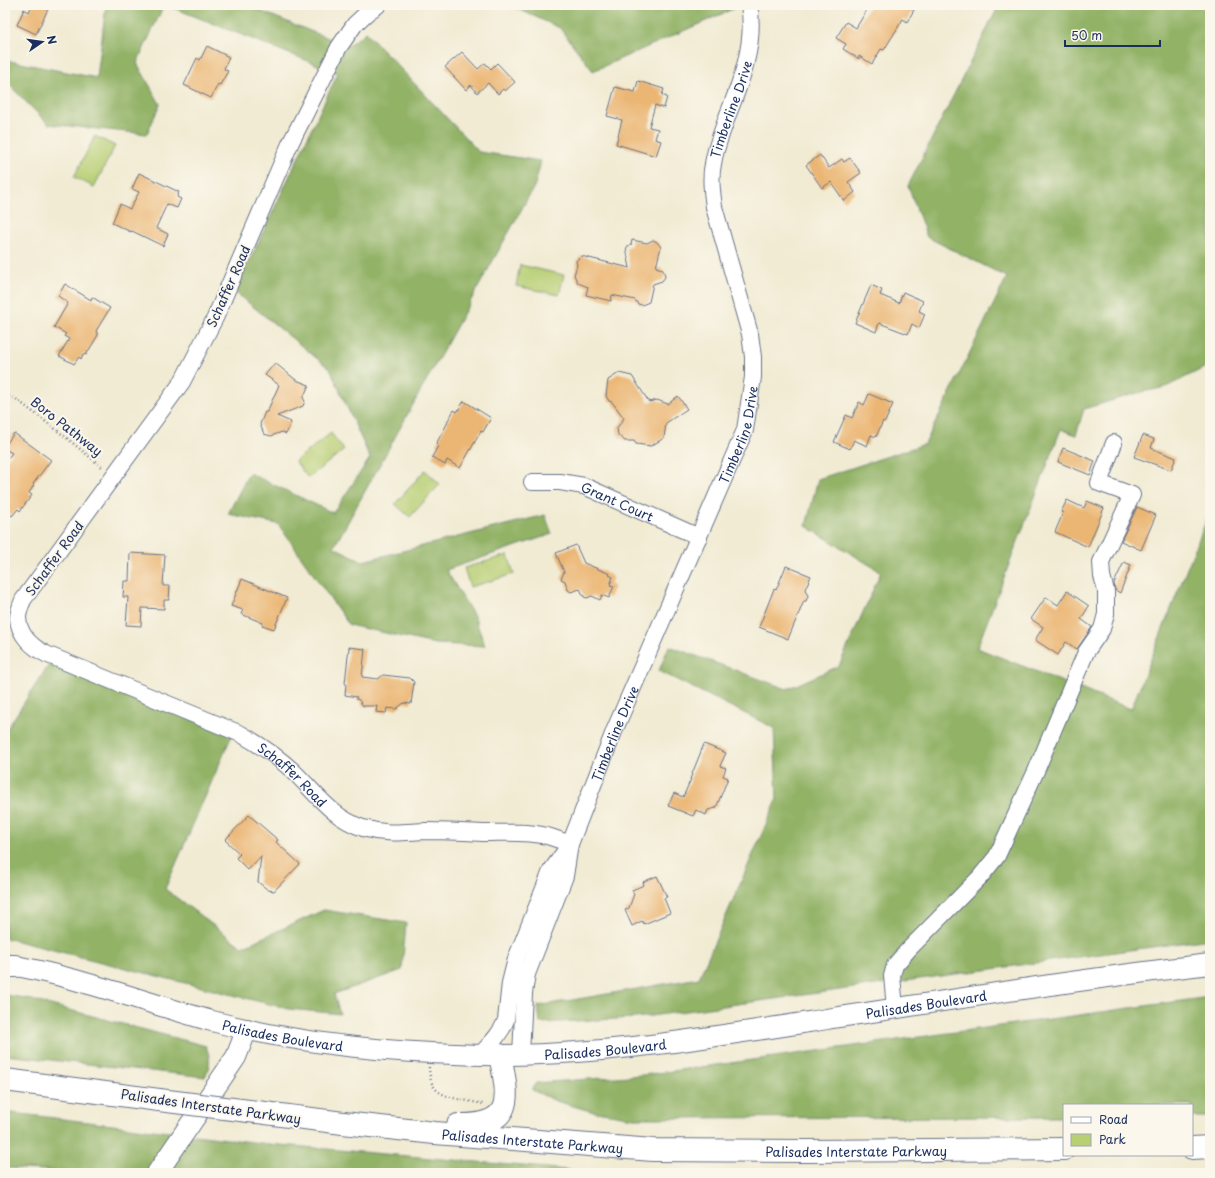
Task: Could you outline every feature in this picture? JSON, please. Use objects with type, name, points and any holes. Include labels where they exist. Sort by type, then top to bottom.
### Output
[{"type":"highway","points":[[343,1123],[477,1125],[492,1119],[503,1108],[506,1099],[506,1088],[500,1055]]},
{"type":"highway","points":[[5,1075],[68,1087]]},
{"type":"highway","name":"Palisades Interstate Parkway","points":[[5,1080],[343,1123],[480,1137],[654,1150],[807,1151],[1063,1149]]},
{"type":"highway","points":[[1193,1148],[1210,1147]]},
{"type":"main road","name":"Palisades Boulevard","points":[[8,966],[61,977],[212,1021],[290,1037],[337,1044],[429,1053],[500,1055],[606,1050],[660,1044],[1067,982],[1210,964]]},
{"type":"main road","points":[[157,1173],[236,1057],[244,1040],[247,1029]]},
{"type":"street","name":"Schaffer Road","points":[[378,5],[355,24],[339,47],[290,144],[215,318],[182,382],[23,600],[18,617],[20,628],[26,640],[36,649],[52,657],[241,734],[262,746],[281,760],[330,810],[361,827],[380,832],[401,834],[426,831],[530,833],[547,836],[570,844]]},
{"type":"street","name":"Timberline Drive","points":[[500,1055],[524,993],[527,974],[552,889],[551,871],[570,844],[615,729],[745,430],[753,378],[753,357],[750,334],[714,206],[711,186],[712,165],[716,146],[735,97],[749,50],[752,28],[749,5]]},
{"type":"street","points":[[895,1008],[892,981],[895,965],[980,877],[997,856],[1036,771],[1086,652],[1102,629],[1106,614],[1106,591],[1102,576],[1101,562],[1106,548],[1132,495],[1099,483],[1114,443]]},
{"type":"street","name":"Grant Court","points":[[532,482],[560,482],[584,486],[699,537]]},
{"type":"street","name":"Timberline Drive","points":[[500,1055],[497,1036],[506,1020],[510,983],[516,959],[552,889]]},
{"type":"path","points":[[1046,5],[1075,8]]},
{"type":"path","name":"Boro Pathway","points":[[5,395],[16,399],[63,434],[114,477]]},
{"type":"path","points":[[429,1053],[429,1074],[434,1088],[438,1093],[503,1108]]},
{"type":"green space","points":[[106,5],[164,5],[137,63],[160,104],[147,134],[48,124],[5,81],[5,60],[97,78]]},
{"type":"green space","points":[[166,5],[245,5],[348,46],[366,32],[479,152],[541,161],[535,185],[334,547],[363,561],[545,515],[552,534],[446,570],[474,616],[485,646],[435,644],[349,625],[278,524],[228,514],[249,473],[333,513],[370,458],[330,369],[235,292],[338,73]]},
{"type":"green space","points":[[509,5],[742,5],[593,71],[560,28]]},
{"type":"green space","points":[[999,5],[1210,5],[1210,366],[1166,387],[1137,393],[1084,409],[1076,435],[1061,429],[977,648],[1131,709],[1210,511],[1210,939],[636,1018],[540,1023],[538,1006],[699,978],[777,799],[774,728],[659,671],[669,646],[787,689],[839,666],[881,572],[806,526],[818,479],[925,444],[1007,277],[927,237],[908,186]]},
{"type":"green space","points":[[95,136],[115,146],[94,187],[74,177]]},
{"type":"green space","points":[[520,265],[564,275],[559,295],[516,286]]},
{"type":"green space","points":[[331,433],[344,450],[308,478],[295,461]]},
{"type":"green space","points":[[425,470],[440,484],[410,517],[395,504]]},
{"type":"green space","points":[[508,555],[514,574],[470,587],[464,568]]},
{"type":"green space","points":[[50,663],[232,735],[165,889],[242,947],[324,910],[406,923],[402,970],[334,994],[340,1014],[289,1009],[5,938],[5,732]]},
{"type":"green space","points":[[5,995],[24,998],[206,1046],[209,1055],[209,1062],[205,1077],[5,1055]]},
{"type":"green space","points":[[1210,997],[1210,1117],[1193,1117],[1193,1104],[1063,1104],[1063,1117],[635,1118],[590,1111],[556,1101],[532,1090],[536,1083],[643,1075]]},
{"type":"green space","points":[[5,1112],[269,1144],[604,1173],[74,1173],[5,1168]]},
{"type":"building","points":[[32,5],[50,5],[36,34],[17,25],[24,9],[29,12]]},
{"type":"building","points":[[870,5],[906,5],[914,10],[907,22],[903,19],[884,50],[881,49],[872,64],[859,56],[859,59],[843,49],[846,44],[836,38],[846,22],[856,28]]},
{"type":"building","points":[[207,46],[229,57],[224,69],[228,71],[220,85],[218,84],[211,98],[184,85],[197,58],[200,60]]},
{"type":"building","points":[[462,52],[478,69],[485,63],[491,69],[497,63],[515,82],[505,91],[503,89],[498,94],[488,83],[477,93],[471,85],[466,90],[445,67]]},
{"type":"building","points":[[638,81],[664,89],[662,95],[667,97],[664,108],[655,105],[649,127],[658,129],[655,139],[661,141],[656,156],[616,144],[622,120],[607,116],[615,87],[635,92]]},
{"type":"building","points":[[820,155],[829,168],[842,159],[844,162],[850,158],[861,173],[848,182],[855,192],[844,201],[831,182],[822,188],[806,165]]},
{"type":"building","points":[[139,173],[179,192],[177,197],[181,199],[177,208],[167,204],[156,228],[168,234],[163,246],[112,223],[120,204],[130,209],[139,192],[132,189]]},
{"type":"building","points":[[632,240],[647,243],[653,240],[661,247],[656,267],[662,269],[665,277],[662,281],[653,284],[649,302],[642,305],[638,304],[635,300],[612,295],[611,301],[586,295],[588,287],[578,283],[574,275],[577,265],[576,261],[581,256],[630,268],[626,248],[631,245]]},
{"type":"building","points":[[65,284],[91,300],[92,297],[110,308],[96,331],[98,335],[86,355],[83,354],[81,359],[79,357],[74,364],[59,356],[69,339],[64,336],[66,334],[54,327],[68,303],[58,296]]},
{"type":"building","points":[[871,285],[882,290],[880,295],[899,303],[903,292],[923,301],[919,311],[925,314],[919,328],[912,324],[908,334],[879,323],[876,332],[855,323]]},
{"type":"building","points":[[275,363],[296,380],[309,385],[303,398],[305,401],[303,406],[277,416],[291,422],[286,434],[282,432],[271,436],[264,434],[260,424],[279,385],[265,375]]},
{"type":"building","points":[[619,373],[632,376],[649,402],[657,400],[668,404],[678,396],[687,409],[666,423],[664,438],[651,446],[636,444],[634,441],[625,441],[618,435],[617,428],[624,418],[606,396],[608,380]]},
{"type":"building","points":[[869,394],[893,404],[876,437],[871,435],[867,446],[854,440],[850,449],[834,442],[846,415],[852,418],[859,402],[864,405]]},
{"type":"building","points":[[464,401],[491,418],[483,432],[481,431],[460,468],[447,460],[445,465],[432,457],[438,446],[436,444],[447,422],[454,410],[457,412]]},
{"type":"building","points":[[14,433],[51,460],[33,484],[34,485],[29,493],[32,495],[20,511],[18,509],[12,516],[5,511],[5,462],[12,453],[5,449],[5,446]]},
{"type":"building","points":[[1143,435],[1154,439],[1151,448],[1176,458],[1171,470],[1134,457]]},
{"type":"building","points":[[1063,448],[1095,461],[1090,475],[1058,462]]},
{"type":"building","points":[[1067,500],[1084,508],[1087,501],[1104,508],[1088,547],[1055,532],[1063,513],[1061,512]]},
{"type":"building","points":[[1137,507],[1156,515],[1141,550],[1121,541]]},
{"type":"building","points":[[576,545],[584,563],[610,574],[609,575],[613,577],[610,585],[614,586],[609,598],[602,595],[600,600],[592,596],[587,598],[584,597],[580,589],[571,592],[568,590],[565,581],[561,579],[564,572],[556,553]]},
{"type":"building","points":[[130,553],[165,555],[163,586],[170,586],[169,600],[164,600],[164,609],[142,608],[141,626],[126,625],[128,597],[123,597],[124,581],[129,581]]},
{"type":"building","points":[[1124,562],[1131,565],[1120,593],[1115,590],[1114,583]]},
{"type":"building","points":[[786,566],[811,576],[805,589],[808,596],[806,601],[804,601],[788,639],[759,627],[774,589],[776,590]]},
{"type":"building","points":[[242,579],[287,598],[274,629],[262,625],[263,623],[241,614],[243,610],[231,606]]},
{"type":"building","points":[[1067,591],[1089,606],[1081,619],[1092,627],[1077,649],[1066,642],[1058,655],[1035,640],[1043,627],[1031,619],[1046,597],[1058,605]]},
{"type":"building","points":[[349,647],[365,649],[362,677],[378,679],[383,675],[410,678],[414,682],[411,704],[404,703],[396,709],[387,708],[386,713],[376,712],[377,706],[363,706],[359,700],[356,699],[357,697],[345,695]]},
{"type":"building","points":[[704,744],[726,753],[720,766],[726,768],[723,776],[728,778],[716,808],[708,810],[706,815],[696,810],[693,816],[668,806],[674,793],[683,797]]},
{"type":"building","points":[[249,815],[278,840],[276,842],[300,864],[274,891],[268,890],[258,882],[261,856],[248,870],[236,858],[240,854],[225,840]]},
{"type":"building","points":[[657,876],[667,897],[664,898],[670,913],[644,924],[642,921],[632,926],[625,910],[629,908],[634,894],[632,890],[644,885],[643,882]]}]
